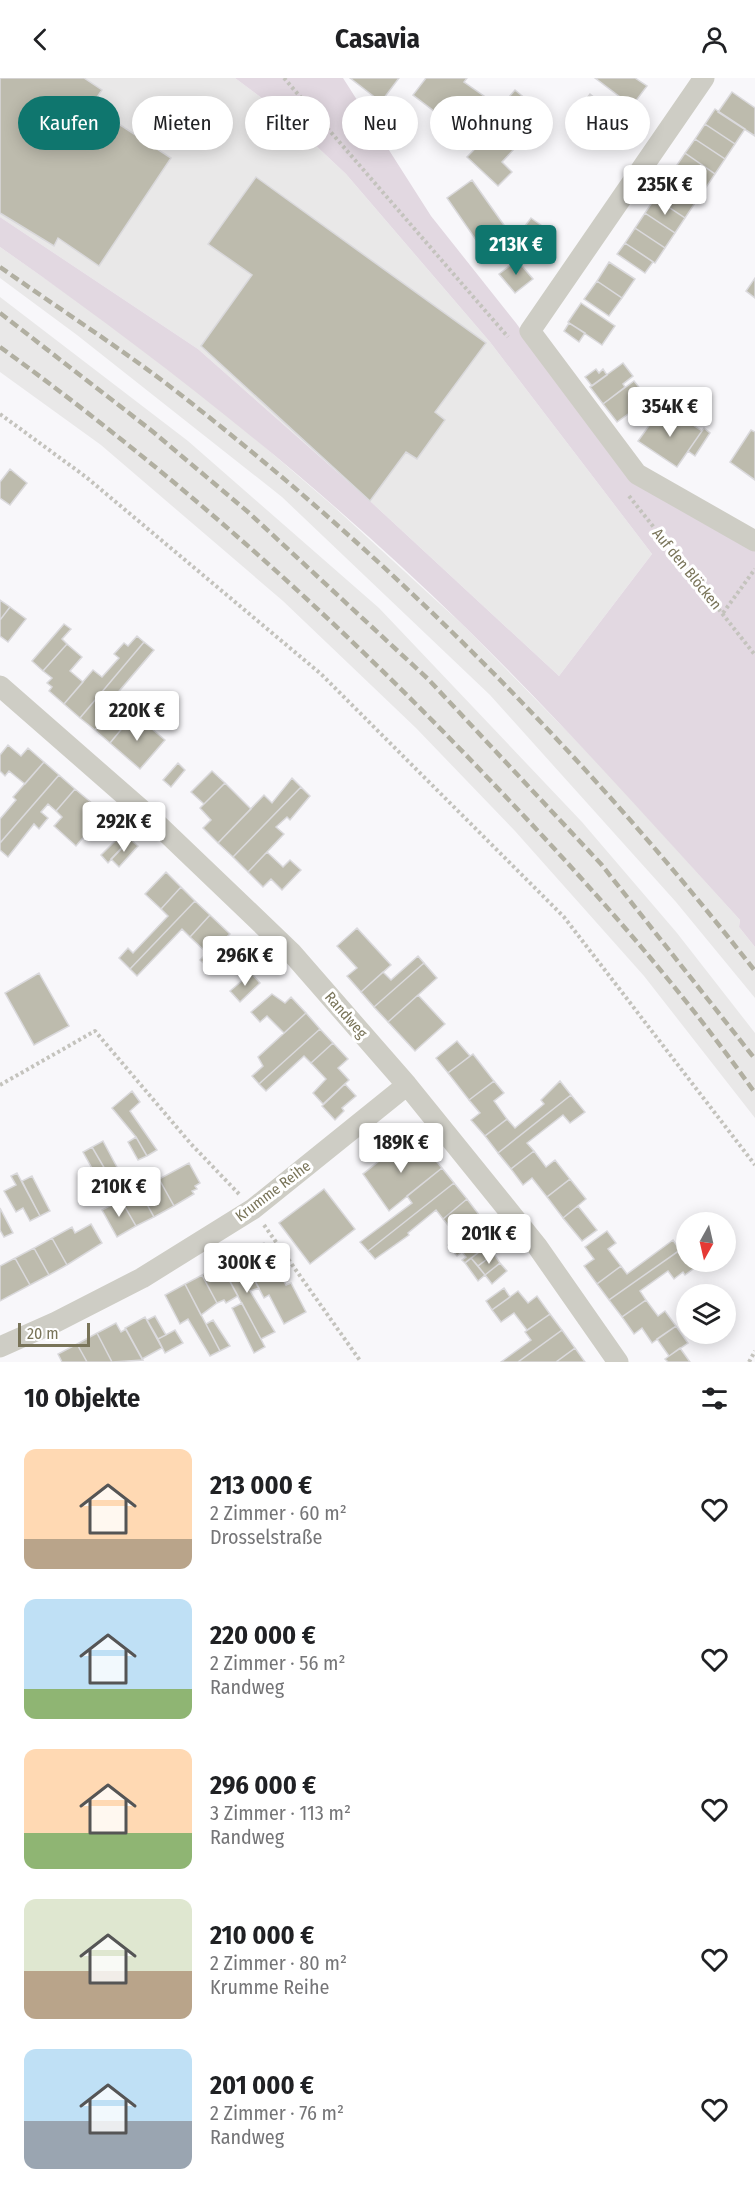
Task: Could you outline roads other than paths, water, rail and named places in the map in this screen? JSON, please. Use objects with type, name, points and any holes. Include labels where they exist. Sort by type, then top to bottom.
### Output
[{"type":"street","points":[[704,78],[521,335],[637,474],[755,541]]},
{"type":"street","name":"Randweg","points":[[0,686],[152,819],[291,951],[407,1084],[537,1246],[618,1362]]},
{"type":"street","name":"Krumme Reihe","points":[[0,1347],[56,1322],[141,1278],[253,1209],[407,1084]]},
{"type":"railway","points":[[0,267],[123,352],[195,406],[347,534],[421,602],[492,672],[628,818],[693,893],[755,971]]},
{"type":"railway","points":[[0,313],[152,431],[248,512],[428,679],[601,864],[755,1059]]},
{"type":"railway","points":[[0,347],[129,445],[191,497],[312,604],[429,717],[556,851],[626,929],[693,1010],[755,1093]]}]
